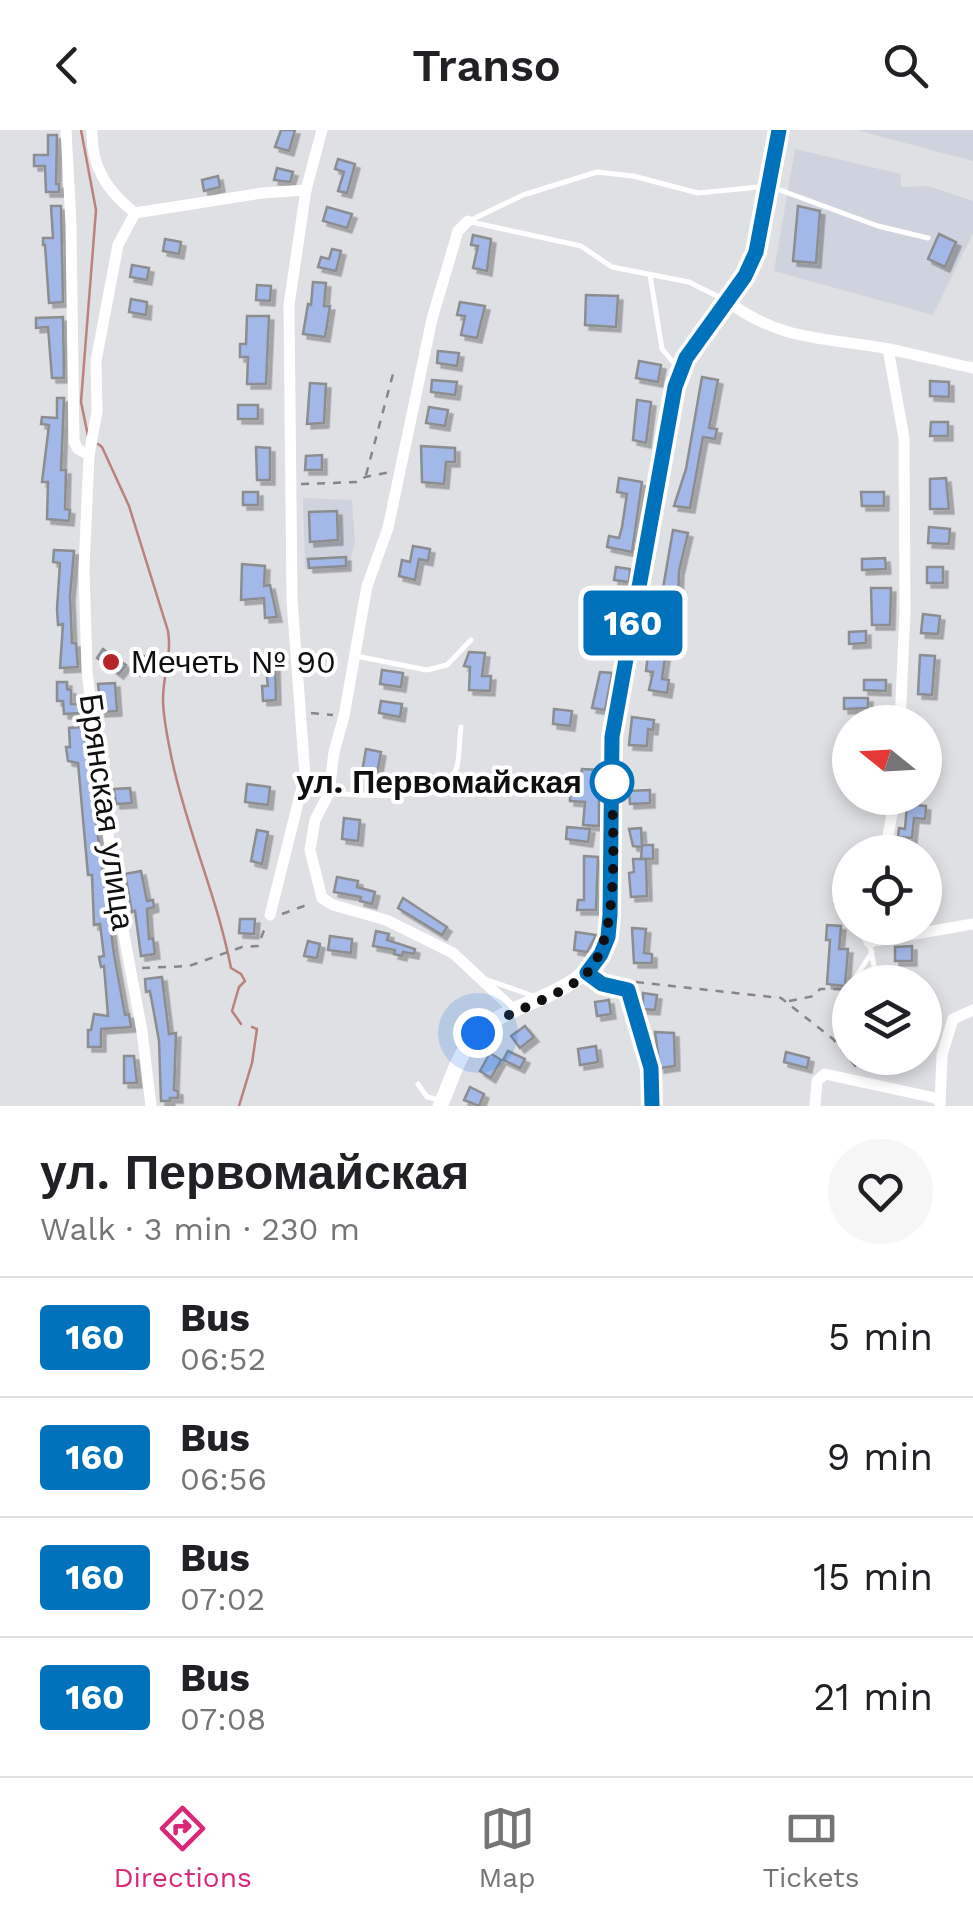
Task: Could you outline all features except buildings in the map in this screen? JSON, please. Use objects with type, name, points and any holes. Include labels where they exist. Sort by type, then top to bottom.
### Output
[{"type":"street","name":"Брянская улица","points":[[66,130],[74,442],[89,456]]},
{"type":"street","points":[[92,130],[102,181],[116,198],[136,212],[262,192],[306,190]]},
{"type":"street","points":[[270,915],[304,775],[292,600],[289,305],[306,190],[322,130]]},
{"type":"street","points":[[441,1103],[468,1045],[478,1033],[587,973],[608,937],[612,737],[680,370],[756,252],[779,130]]},
{"type":"street","name":"Брянская улица","points":[[136,212],[118,246],[96,361],[97,412],[89,456],[84,569],[87,670],[96,754],[151,1106]]},
{"type":"street","points":[[468,222],[458,232],[432,318],[388,528],[367,586],[329,793],[315,820],[310,850],[322,898],[333,905],[386,920],[452,952],[515,1012]]},
{"type":"street","points":[[727,301],[754,321],[782,332],[973,368]]},
{"type":"street","points":[[888,349],[904,438],[906,612],[901,705]]},
{"type":"street","points":[[870,947],[973,924]]},
{"type":"street","points":[[587,973],[602,984],[628,990],[651,1068],[652,1106]]},
{"type":"street","points":[[816,1106],[817,1081],[825,1074],[940,1102],[942,1055],[952,1018],[973,1010]]},
{"type":"lane","points":[[468,222],[523,195],[596,172],[632,176],[698,194],[770,186],[878,226],[928,238]]},
{"type":"lane","points":[[468,222],[581,246],[612,267],[690,282],[727,301]]},
{"type":"lane","points":[[650,274],[662,349],[680,370]]},
{"type":"lane","points":[[356,656],[427,670],[447,665],[470,640]]},
{"type":"lane","points":[[329,793],[406,794],[443,784],[456,770],[461,727]]},
{"type":"lane","points":[[870,947],[873,965]]},
{"type":"lane","points":[[862,965],[870,947]]},
{"type":"lane","points":[[478,976],[542,998]]},
{"type":"lane","points":[[418,1084],[427,1098],[441,1103]]},
{"type":"path","points":[[366,477],[393,374]]},
{"type":"path","points":[[289,484],[359,482],[398,471]]},
{"type":"path","points":[[301,712],[344,716]]},
{"type":"path","points":[[130,968],[189,966],[242,947],[258,946],[270,915],[322,898]]},
{"type":"path","points":[[628,990],[637,981],[788,1002],[814,996],[820,989],[832,989]]},
{"type":"path","points":[[788,1002],[833,1039],[878,1088]]},
{"type":"shaded area","points":[[856,130],[973,130],[973,161]]},
{"type":"shaded area","points":[[795,149],[901,174],[901,187],[928,186],[973,201],[973,233],[933,315],[774,271]]},
{"type":"shaded area","points":[[303,498],[352,500],[355,542],[348,569],[305,569]]},
{"type":"waterway","points":[[81,130],[96,210],[81,402],[88,436]]},
{"type":"waterway","points":[[98,444],[129,506],[168,631],[163,699],[167,737],[231,968],[245,981],[239,987],[232,1011],[241,1024]]},
{"type":"waterway","points":[[239,1106],[252,1063],[257,1029],[252,1027]]},
{"type":"bus line","name":"160","points":[[652,1106],[651,1068],[628,990],[602,984],[587,973],[608,937],[612,737],[675,387],[686,358],[745,276],[756,252],[779,130]]},
{"type":"place","name":"Мечеть № 90","points":[[111,662]]},
{"type":"place","name":"ул. Первомайская","points":[[612,782]]},
{"type":"route","points":[[478,1033],[580,979],[601,954],[610,915],[612,772],[612,782]]}]
